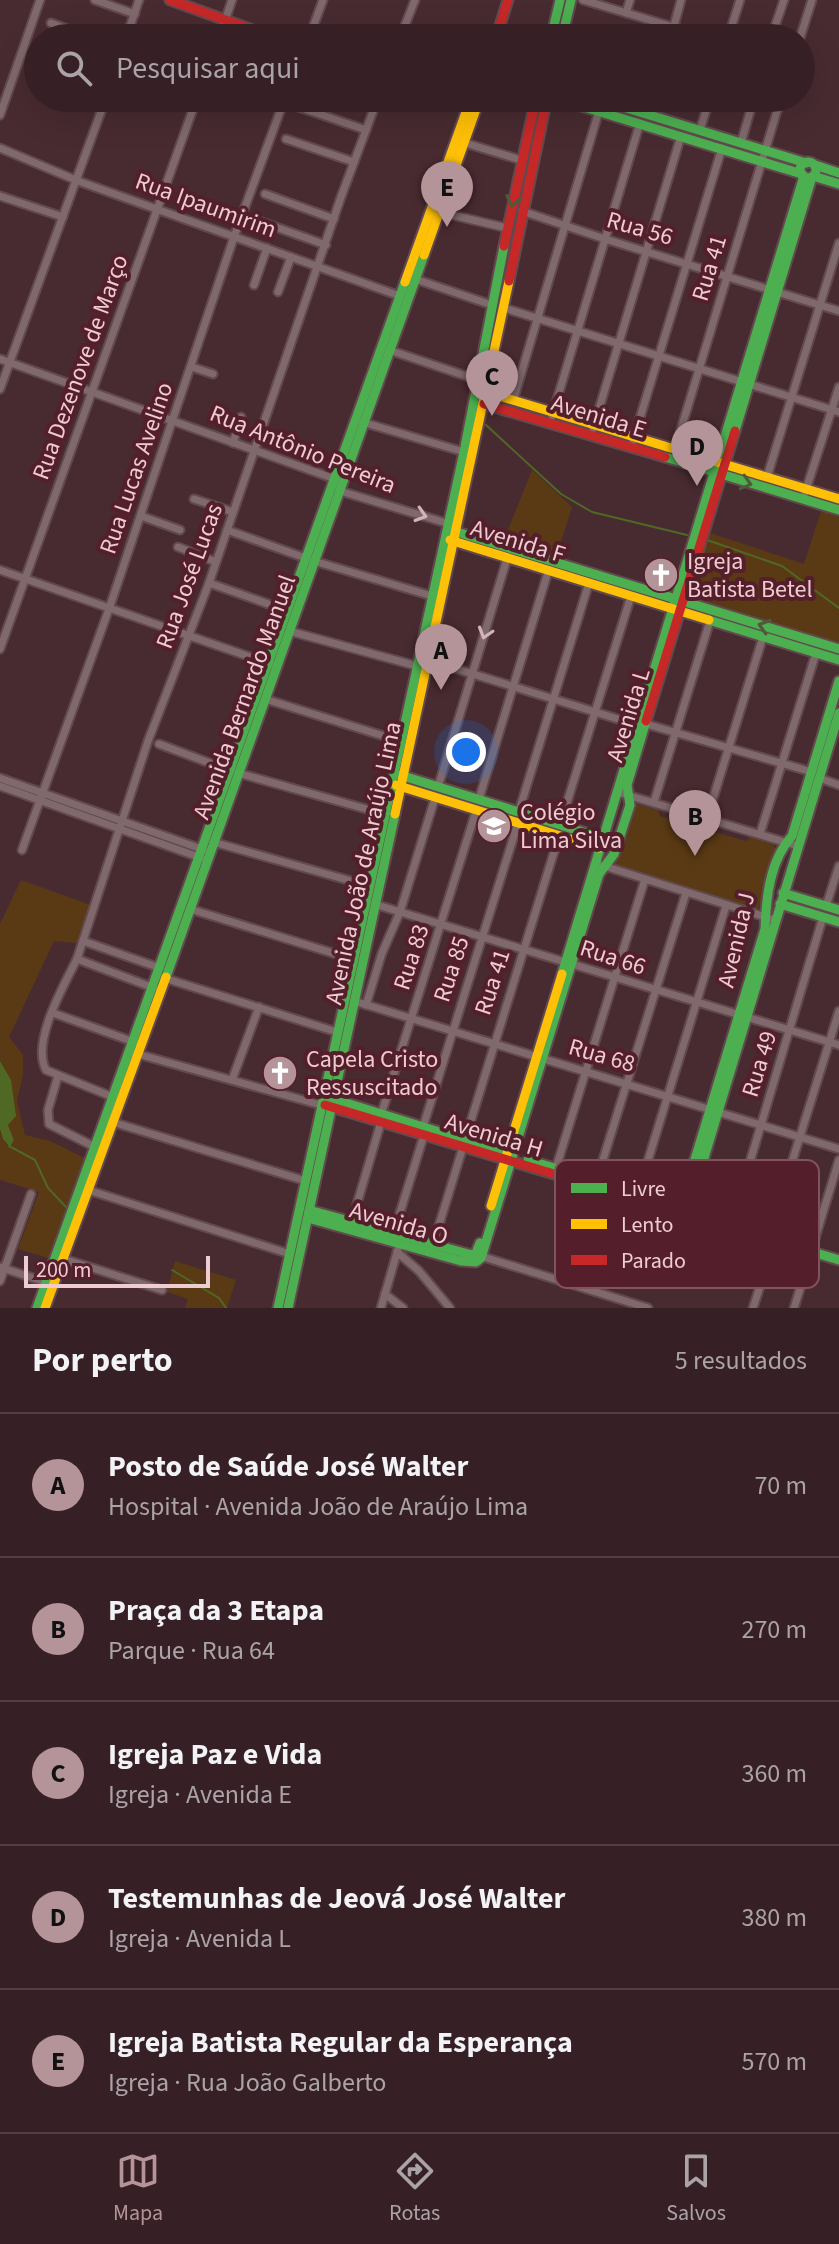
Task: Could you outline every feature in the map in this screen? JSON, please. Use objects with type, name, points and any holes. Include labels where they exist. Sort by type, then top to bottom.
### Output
[{"type":"street","points":[[31,24],[40,0]]},
{"type":"street","points":[[95,0],[135,14]]},
{"type":"street","points":[[131,24],[139,0]]},
{"type":"street","points":[[170,0],[236,24]]},
{"type":"street","points":[[224,24],[232,0]]},
{"type":"street","points":[[314,24],[323,0]]},
{"type":"street","points":[[406,24],[415,0]]},
{"type":"street","points":[[500,24],[508,0]]},
{"type":"street","points":[[554,24],[560,0]]},
{"type":"street","points":[[565,24],[571,0]]},
{"type":"street","points":[[583,0],[667,24]]},
{"type":"street","points":[[626,13],[630,0]]},
{"type":"street","points":[[675,24],[681,0]]},
{"type":"street","points":[[732,24],[740,0]]},
{"type":"street","points":[[776,24],[784,0]]},
{"type":"street","points":[[804,24],[812,0]]},
{"type":"street","points":[[0,115],[3,94],[24,41]]},
{"type":"street","points":[[0,389],[101,112]]},
{"type":"street","name":"Rua Dezenove de Março","points":[[0,649],[192,112]]},
{"type":"street","name":"Rua Lucas Avelino","points":[[22,850],[109,609],[234,237],[280,112]]},
{"type":"street","points":[[317,112],[366,130]]},
{"type":"street","name":"Rua José Lucas","points":[[58,1076],[45,1068],[43,1046],[53,1013],[77,959],[148,741],[209,583],[373,112]]},
{"type":"street","name":"Avenida Bernardo Manuel","points":[[37,1308],[64,1259],[108,1121],[235,772],[288,611],[340,491],[392,331],[439,212],[469,112]]},
{"type":"street","name":"Avenida João de Araújo Lima","points":[[429,631],[432,596],[451,532],[492,305],[533,112]]},
{"type":"street","name":"Avenida João de Araújo Lima","points":[[288,1308],[308,1214],[352,959],[384,814],[397,780],[400,741],[417,666],[426,648],[451,532],[484,404],[544,112]]},
{"type":"street","points":[[513,401],[599,112]]},
{"type":"street","points":[[602,112],[762,161],[809,172],[839,173]]},
{"type":"street","points":[[640,112],[765,150],[839,184]]},
{"type":"street","points":[[700,130],[706,112]]},
{"type":"street","points":[[741,143],[750,112]]},
{"type":"street","name":"Rua 41","points":[[675,449],[777,112]]},
{"type":"street","points":[[552,417],[640,123]]},
{"type":"street","points":[[593,429],[681,136]]},
{"type":"street","points":[[286,139],[354,162]]},
{"type":"street","points":[[460,141],[521,160]]},
{"type":"street","name":"Avenida Bernardo Manuel","points":[[251,726],[265,699],[272,665],[289,631],[335,479],[389,350],[400,296],[460,141]]},
{"type":"street","name":"Rua Ipaumirim","points":[[0,148],[78,181],[400,296]]},
{"type":"street","points":[[633,442],[722,148]]},
{"type":"street","name":"Avenida L","points":[[478,1256],[538,1057],[599,874],[601,843],[627,785],[677,605],[809,172]]},
{"type":"street","points":[[265,194],[334,219]]},
{"type":"street","points":[[0,196],[63,217]]},
{"type":"street","name":"Rua 56","points":[[522,211],[839,311]]},
{"type":"street","points":[[439,212],[507,228]]},
{"type":"street","points":[[256,220],[326,245]]},
{"type":"street","points":[[767,477],[839,243]]},
{"type":"street","points":[[254,285],[267,248]]},
{"type":"street","points":[[278,292],[291,257]]},
{"type":"street","points":[[415,279],[492,305]]},
{"type":"street","points":[[504,308],[836,411]]},
{"type":"street","points":[[389,350],[478,380]]},
{"type":"street","name":"Rua Antônio Pereira","points":[[0,359],[335,479],[340,491],[451,532]]},
{"type":"street","points":[[192,367],[213,374]]},
{"type":"street","points":[[805,494],[836,411],[839,387]]},
{"type":"street","name":"Avenida E","points":[[486,392],[552,417]]},
{"type":"street","name":"Avenida E","points":[[484,404],[552,417],[593,429],[717,474],[839,499]]},
{"type":"street","points":[[233,443],[241,417]]},
{"type":"street","points":[[360,422],[464,452]]},
{"type":"street","name":"Avenida E","points":[[633,442],[675,449],[767,477],[839,510]]},
{"type":"street","points":[[194,499],[233,512]]},
{"type":"street","points":[[141,516],[180,530]]},
{"type":"street","points":[[227,530],[310,560],[432,596]]},
{"type":"street","name":"Avenida F","points":[[451,532],[507,559],[631,596],[677,605],[710,621],[839,660]]},
{"type":"street","name":"Avenida F","points":[[451,532],[677,605],[839,649]]},
{"type":"street","points":[[178,547],[216,562]]},
{"type":"street","points":[[438,787],[507,559]]},
{"type":"street","points":[[0,570],[272,665]]},
{"type":"street","points":[[479,799],[548,572]]},
{"type":"street","points":[[209,583],[288,611]]},
{"type":"street","points":[[519,811],[589,583]]},
{"type":"street","name":"Rua 41","points":[[432,1248],[631,596]]},
{"type":"street","points":[[654,802],[710,621]]},
{"type":"street","points":[[289,631],[417,666]]},
{"type":"street","points":[[707,818],[763,637]]},
{"type":"street","name":"Avenida João de Araújo Lima","points":[[278,1308],[306,1181],[354,1001],[397,780],[428,660],[426,648]]},
{"type":"street","points":[[760,834],[816,653]]},
{"type":"street","points":[[428,660],[554,698],[640,730],[675,733],[783,763],[814,780],[839,785]]},
{"type":"street","name":"Avenida J","points":[[814,780],[839,681]]},
{"type":"street","points":[[265,699],[400,741]]},
{"type":"street","name":"Avenida J","points":[[699,1160],[771,918],[780,904],[792,844],[839,713]]},
{"type":"street","points":[[159,744],[235,772],[384,814]]},
{"type":"street","points":[[0,778],[40,796],[120,824],[207,850],[369,886]]},
{"type":"street","points":[[397,780],[438,787],[519,811],[560,831]]},
{"type":"street","points":[[397,780],[435,798],[476,811],[601,843]]},
{"type":"street","points":[[0,786],[40,796]]},
{"type":"street","points":[[622,794],[792,844]]},
{"type":"street","name":"Avenida L","points":[[600,864],[614,854],[630,805],[622,794]]},
{"type":"street","points":[[366,1005],[382,953],[400,912],[435,798]]},
{"type":"street","name":"Rua 83","points":[[352,1221],[476,811]]},
{"type":"street","name":"Rua 85","points":[[394,1232],[452,1031],[518,823]]},
{"type":"street","name":"Avenida J","points":[[771,918],[766,898],[780,849],[792,844]]},
{"type":"street","name":"Avenida Bernardo Manuel","points":[[178,930],[190,909],[207,850]]},
{"type":"street","points":[[600,864],[771,918]]},
{"type":"street","points":[[826,906],[839,866]]},
{"type":"street","points":[[559,1160],[645,879]]},
{"type":"street","points":[[603,1160],[686,893]]},
{"type":"street","points":[[783,893],[839,910]]},
{"type":"street","name":"Rua 66","points":[[374,904],[839,1045]]},
{"type":"street","points":[[780,904],[839,922]]},
{"type":"street","points":[[648,1160],[726,906]]},
{"type":"street","points":[[190,909],[352,959]]},
{"type":"street","name":"Rua 49","points":[[750,1160],[823,917]]},
{"type":"street","points":[[83,941],[162,973],[337,1032]]},
{"type":"street","points":[[77,959],[154,988]]},
{"type":"street","name":"Avenida Bernardo Manuel","points":[[45,1308],[95,1147],[108,1121],[113,1097],[135,1048],[154,988],[162,973]]},
{"type":"street","name":"Rua 68","points":[[354,1001],[839,1149]]},
{"type":"street","points":[[232,1080],[259,1007]]},
{"type":"street","points":[[794,1160],[839,1011]]},
{"type":"street","points":[[53,1013],[135,1048],[232,1080],[327,1101]]},
{"type":"street","points":[[95,1147],[49,1124],[48,1110],[58,1076],[113,1097]]},
{"type":"street","name":"Avenida H","points":[[327,1101],[555,1171]]},
{"type":"street","points":[[108,1121],[306,1181]]},
{"type":"street","name":"Avenida H","points":[[508,1157],[555,1168]]},
{"type":"street","points":[[819,1225],[839,1160]]},
{"type":"street","points":[[88,1190],[290,1254]]},
{"type":"street","points":[[0,1281],[2,1268],[31,1194]]},
{"type":"street","name":"Avenida O","points":[[308,1214],[394,1232],[467,1262],[478,1256]]},
{"type":"street","name":"Avenida O","points":[[308,1214],[399,1248],[432,1248]]},
{"type":"street","points":[[381,1308],[399,1248]]},
{"type":"street","points":[[399,1248],[450,1308]]},
{"type":"street","name":"Avenida H","points":[[819,1250],[839,1254]]},
{"type":"street","name":"Avenida H","points":[[819,1251],[839,1260]]},
{"type":"street","points":[[478,1256],[555,1280]]},
{"type":"street","points":[[64,1259],[162,1290]]},
{"type":"street","points":[[2,1268],[50,1284]]},
{"type":"street","points":[[583,1288],[648,1308]]},
{"type":"street","points":[[753,1308],[758,1288]]},
{"type":"street","points":[[794,1308],[800,1288]]},
{"type":"street","points":[[385,1294],[403,1308]]},
{"type":"shaded area","points":[[532,470],[572,507],[556,558],[504,540]]},
{"type":"shaded area","points":[[821,511],[839,517],[839,647],[687,597],[707,532],[804,564]]},
{"type":"shaded area","points":[[636,804],[658,810],[660,816],[746,841],[750,837],[774,845],[776,851],[760,907],[754,911],[617,867],[614,862],[631,807]]},
{"type":"shaded area","points":[[21,880],[91,905],[76,943],[54,941],[9,1037],[23,1055],[23,1074],[17,1101],[25,1135],[50,1141],[87,1159],[48,1258],[18,1249],[39,1192],[0,1180],[0,1129],[10,1147],[14,1140],[8,1125],[11,1080],[0,1061],[0,924]]},
{"type":"shaded area","points":[[0,1061],[11,1080],[16,1116],[8,1125],[14,1140],[10,1147],[0,1129]]},
{"type":"shaded area","points":[[175,1261],[236,1280],[227,1308],[185,1308],[188,1299],[167,1292]]},
{"type":"waterway","points":[[486,425],[561,494],[592,512],[687,535]]},
{"type":"waterway","points":[[707,540],[782,566],[839,608]]},
{"type":"waterway","points":[[9,1146],[35,1160],[48,1188],[66,1207]]},
{"type":"waterway","points":[[172,1270],[219,1298],[226,1308]]},
{"type":"traffic: fast","points":[[554,24],[560,0]]},
{"type":"traffic: fast","points":[[565,24],[571,0]]},
{"type":"traffic: fast","points":[[600,112],[802,174]]},
{"type":"traffic: fast","points":[[640,112],[806,163]]},
{"type":"traffic: fast","points":[[808,162],[816,170],[808,178],[800,170],[808,162]]},
{"type":"traffic: fast","points":[[815,165],[839,173]]},
{"type":"traffic: fast","points":[[562,974],[804,176]]},
{"type":"traffic: fast","points":[[813,176],[839,184]]},
{"type":"traffic: fast","points":[[735,431],[812,177]]},
{"type":"traffic: fast","points":[[278,1308],[464,452],[504,246]]},
{"type":"traffic: fast","points":[[166,977],[424,255]]},
{"type":"traffic: fast","points":[[37,1308],[405,282]]},
{"type":"traffic: fast","points":[[665,457],[839,510]]},
{"type":"traffic: fast","points":[[452,533],[839,649]]},
{"type":"traffic: fast","points":[[709,620],[839,660]]},
{"type":"traffic: fast","points":[[695,1160],[765,929],[768,892],[774,868],[792,836],[839,681]]},
{"type":"traffic: fast","points":[[703,1160],[839,713]]},
{"type":"traffic: fast","points":[[308,1218],[461,1261],[476,1262],[481,1258],[599,874],[614,854],[630,805],[627,785],[646,721]]},
{"type":"traffic: fast","points":[[400,775],[602,838]]},
{"type":"traffic: fast","points":[[288,1308],[395,814]]},
{"type":"traffic: fast","points":[[783,893],[839,910]]},
{"type":"traffic: fast","points":[[780,904],[839,922]]},
{"type":"traffic: fast","points":[[330,1098],[507,1153]]},
{"type":"traffic: fast","points":[[528,1160],[555,1168]]},
{"type":"traffic: fast","points":[[309,1210],[472,1255],[480,1243]]},
{"type":"traffic: fast","points":[[819,1254],[839,1260]]},
{"type":"traffic: slow","points":[[405,282],[466,112]]},
{"type":"traffic: slow","points":[[424,255],[475,112]]},
{"type":"traffic: slow","points":[[395,814],[509,281]]},
{"type":"traffic: slow","points":[[486,392],[839,499]]},
{"type":"traffic: slow","points":[[450,540],[709,620]]},
{"type":"traffic: slow","points":[[396,785],[599,848]]},
{"type":"traffic: slow","points":[[491,1206],[562,974]]},
{"type":"traffic: slow","points":[[45,1308],[166,977]]},
{"type":"traffic: jam","points":[[170,0],[236,24]]},
{"type":"traffic: jam","points":[[500,24],[508,0]]},
{"type":"traffic: jam","points":[[504,246],[533,112]]},
{"type":"traffic: jam","points":[[509,281],[544,112]]},
{"type":"traffic: jam","points":[[484,404],[665,457]]},
{"type":"traffic: jam","points":[[646,721],[735,431]]},
{"type":"traffic: jam","points":[[325,1105],[555,1174]]},
{"type":"place","name":"Igreja Batista Regular da Esperança","points":[[447,227]]},
{"type":"place","name":"Igreja Paz e Vida","points":[[492,416]]},
{"type":"place","name":"Testemunhas de Jeová José Walter","points":[[697,486]]},
{"type":"place","name":"Igreja Batista Betel","points":[[661,575]]},
{"type":"place","name":"Posto de Saúde José Walter","points":[[441,690]]},
{"type":"place","name":"Colégio Lima Silva","points":[[494,826]]},
{"type":"place","name":"Praça da 3 Etapa","points":[[695,856]]},
{"type":"place","name":"Capela Cristo Ressuscitado","points":[[280,1073]]}]
